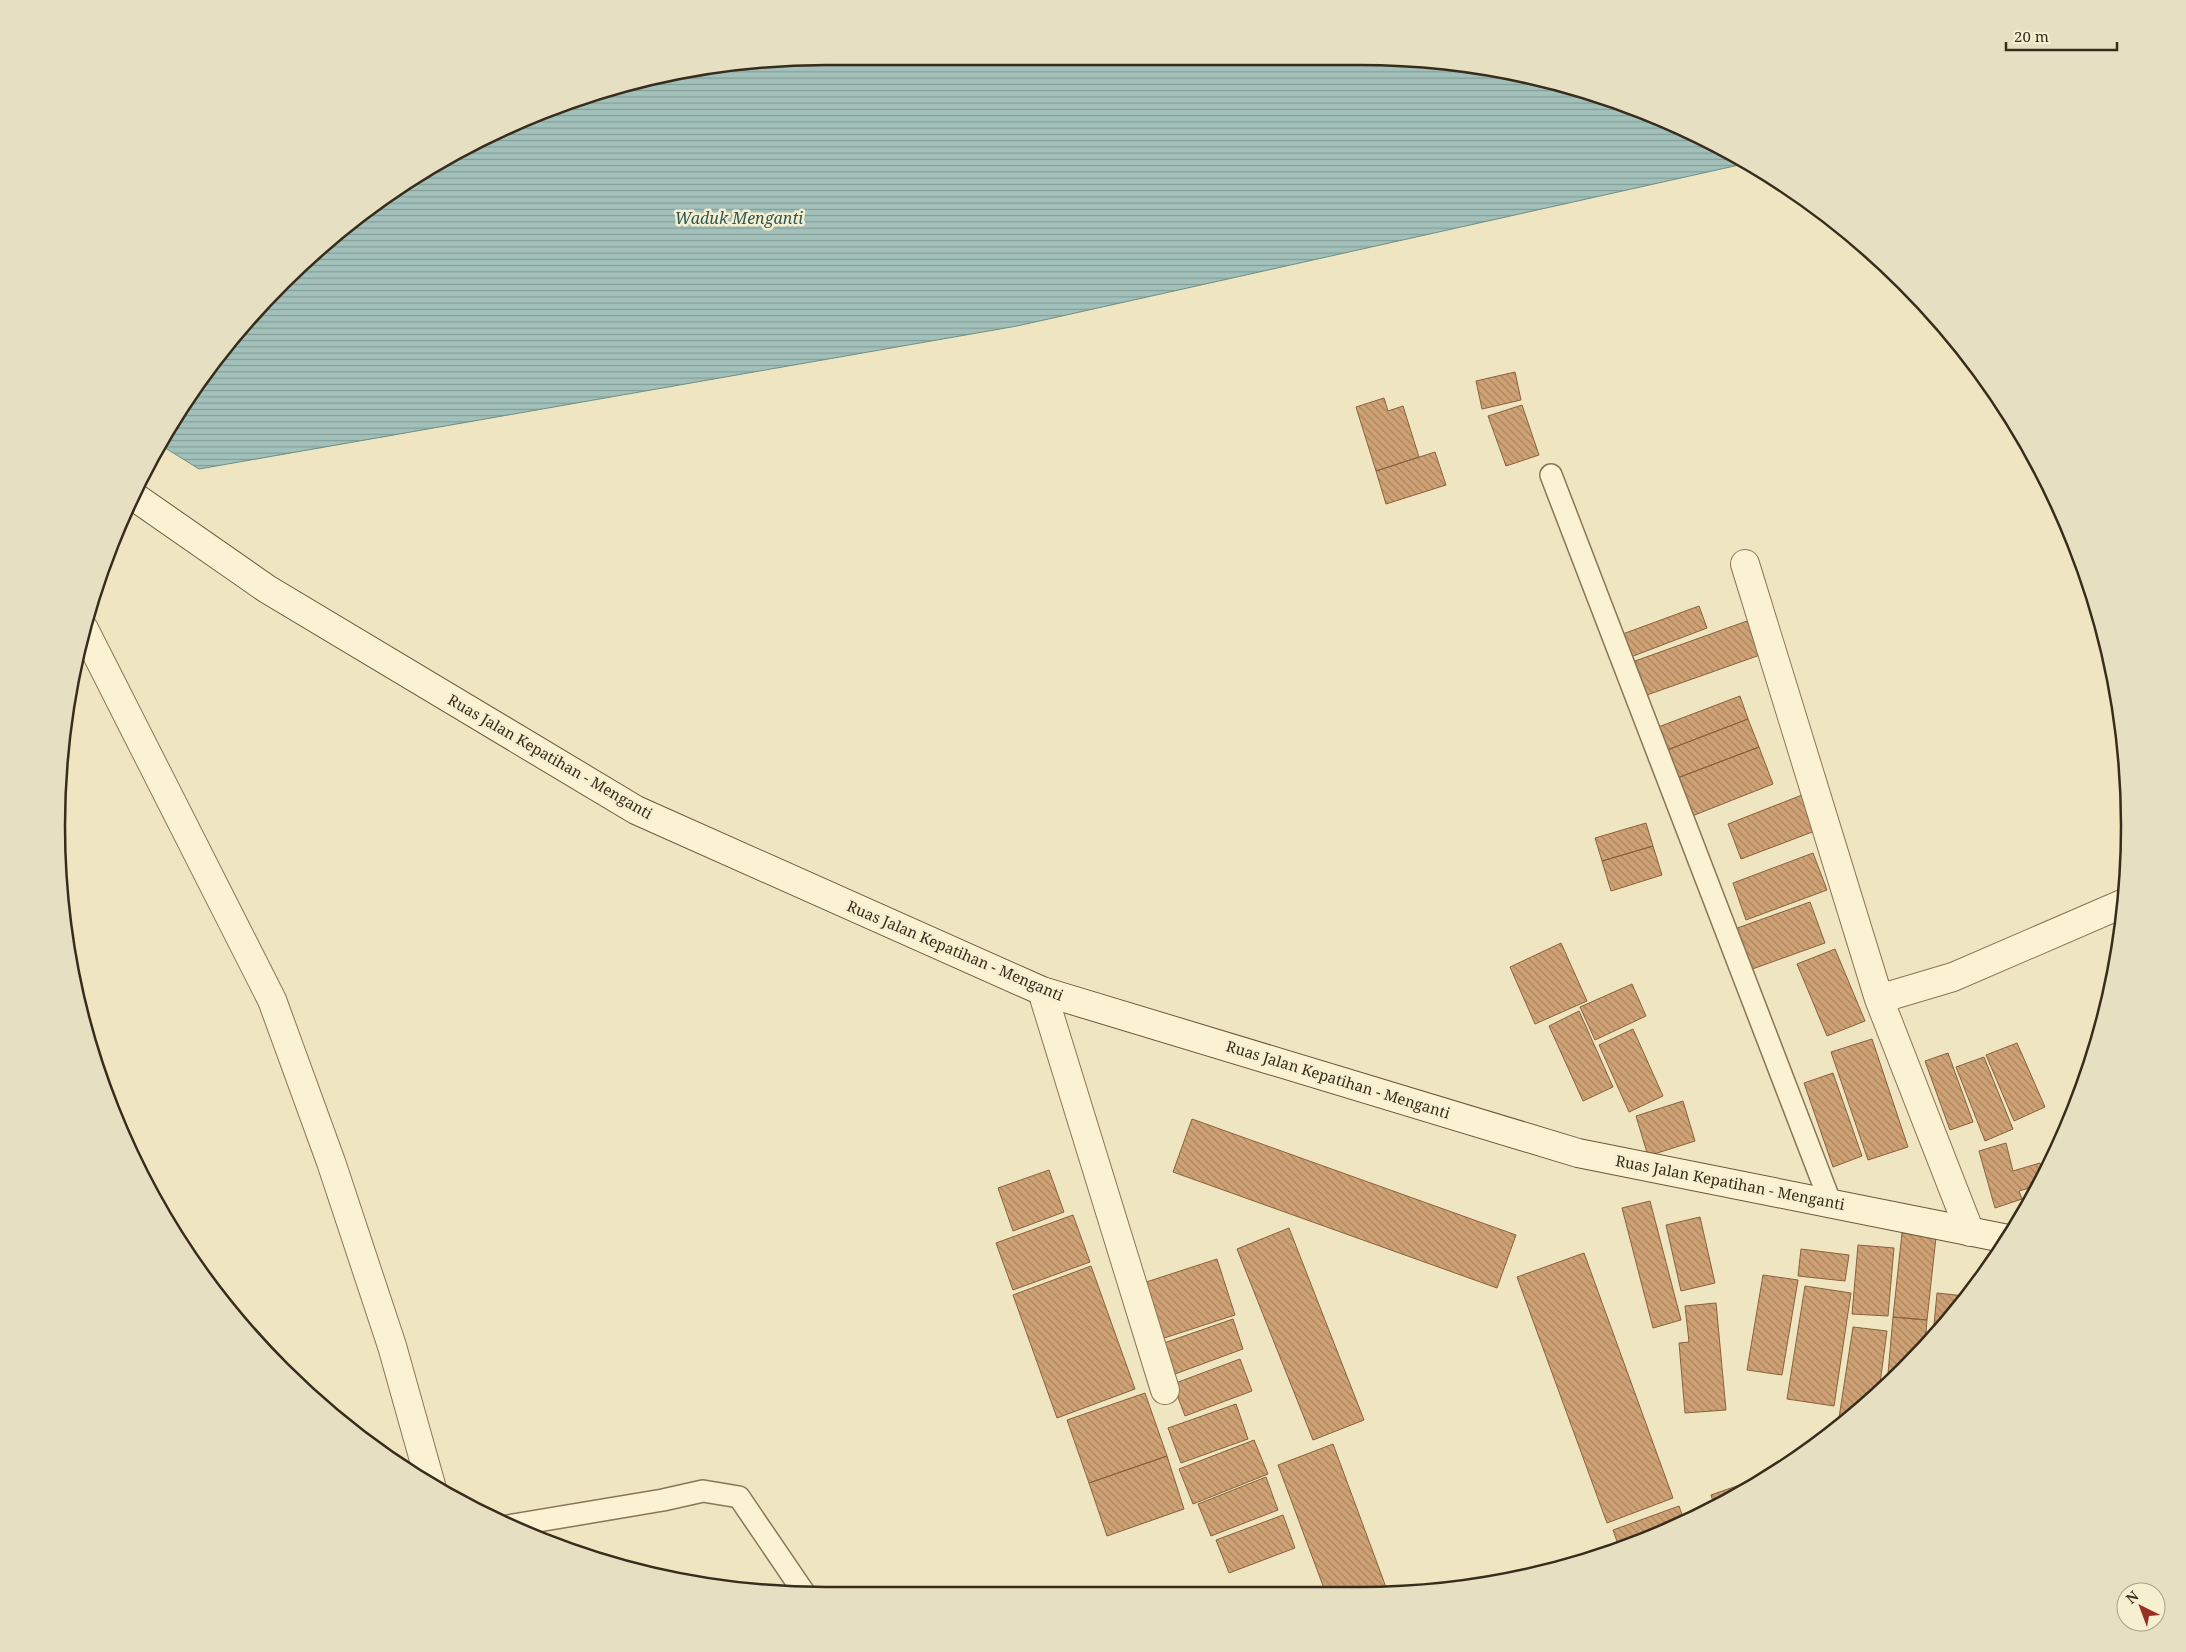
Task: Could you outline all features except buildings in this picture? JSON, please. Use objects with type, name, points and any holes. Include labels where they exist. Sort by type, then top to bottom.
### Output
[{"type":"street","name":"Ruas Jalan Kepatihan - Menganti","points":[[138,499],[267,588],[636,810],[1042,991],[1578,1153],[2000,1238]]},
{"type":"street","points":[[1745,564],[1879,999],[1970,1232]]},
{"type":"street","points":[[89,639],[272,1000],[331,1162],[392,1346],[428,1475]]},
{"type":"street","points":[[1879,999],[1953,977],[2116,907]]},
{"type":"street","points":[[1042,991],[1165,1390]]},
{"type":"lane","points":[[1551,475],[1831,1204]]},
{"type":"lane","points":[[523,1524],[663,1500],[703,1491],[739,1497],[800,1586]]},
{"type":"water","name":"Waduk Menganti","points":[[826,65],[1360,65],[1410,67],[1508,80],[1557,91],[1605,105],[1697,143],[1737,165],[1017,326],[199,469],[165,448],[193,403],[254,324],[324,254],[363,222],[403,193],[489,143],[581,105],[629,91],[678,80],[776,67]]}]
